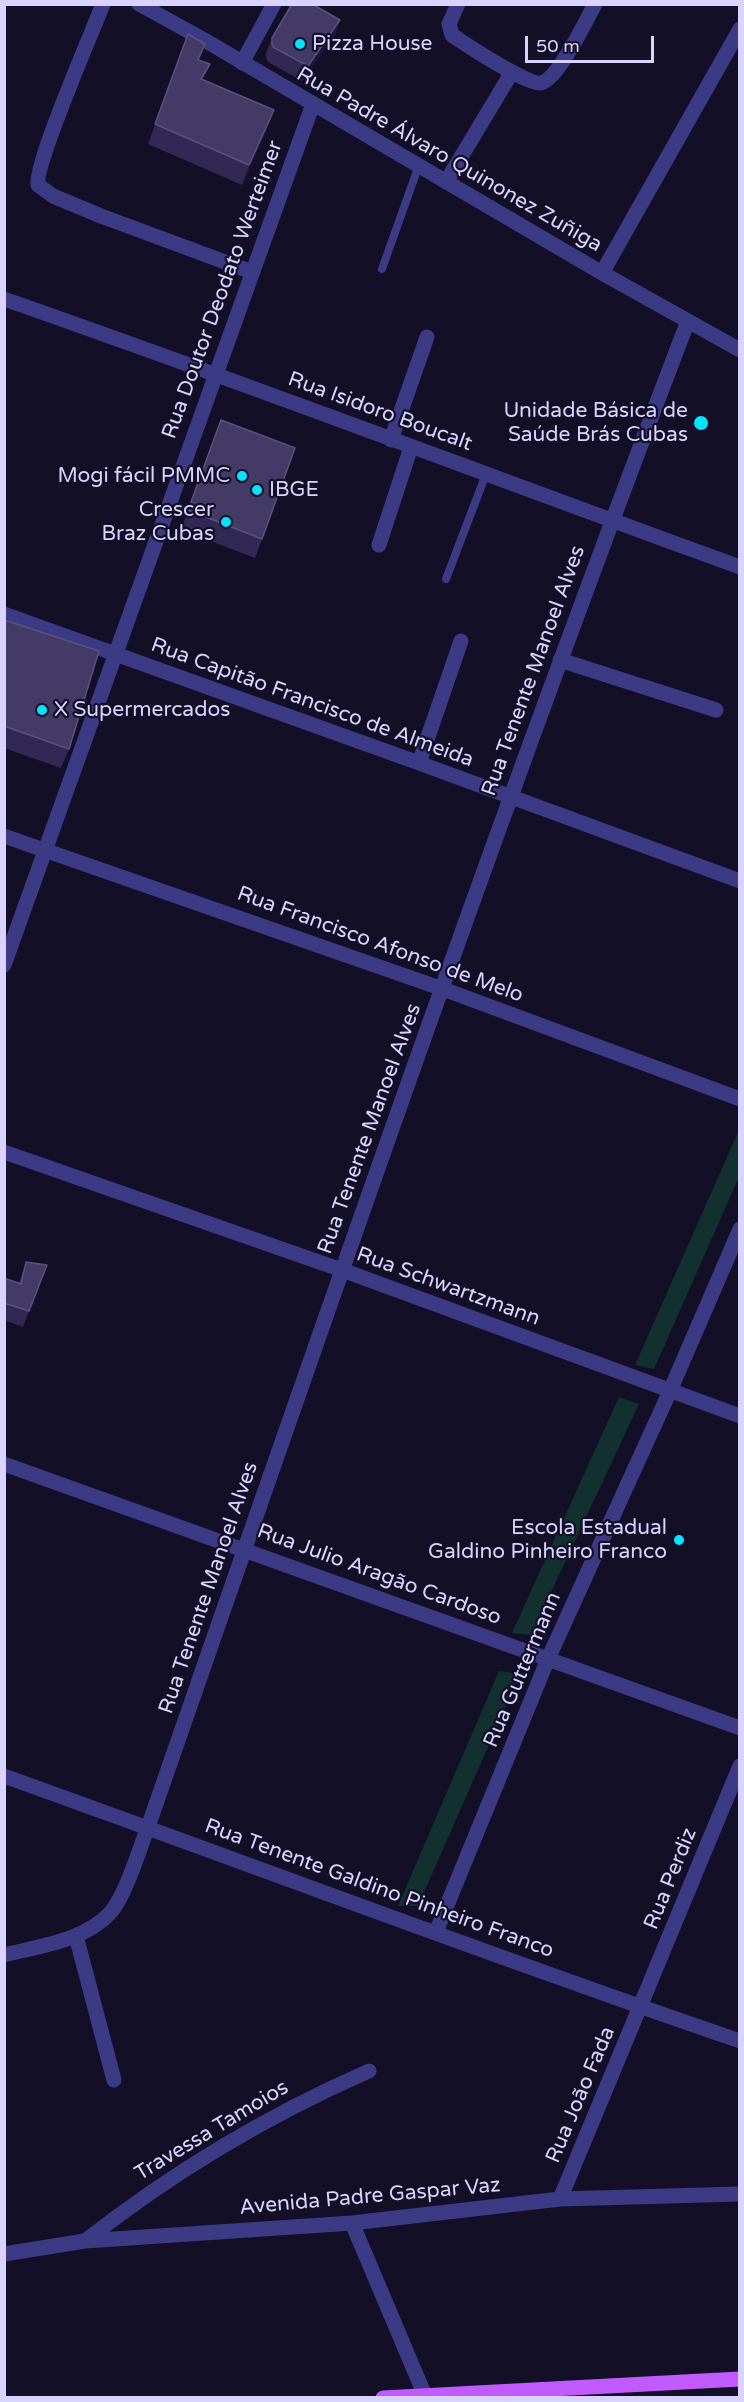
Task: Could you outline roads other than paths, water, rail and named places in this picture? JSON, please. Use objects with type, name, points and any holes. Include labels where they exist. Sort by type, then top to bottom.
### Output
[{"type":"main road","points":[[383,2397],[740,2379]]},
{"type":"street","points":[[103,4],[51,137],[38,174],[38,185],[53,196],[101,216],[252,272]]},
{"type":"street","name":"Rua Padre Álvaro Quinonez Zuñiga","points":[[139,4],[602,273],[740,350]]},
{"type":"street","points":[[242,63],[274,4]]},
{"type":"street","points":[[458,4],[449,24],[452,36],[512,72],[533,83],[540,84],[546,81],[561,62],[595,4]]},
{"type":"street","points":[[602,273],[740,29]]},
{"type":"street","points":[[446,182],[512,72]]},
{"type":"street","name":"Rua Doutor Deodato Werteimer","points":[[4,965],[313,104]]},
{"type":"street","name":"Rua Isidoro Boucalt","points":[[4,299],[216,373],[391,440],[740,567]]},
{"type":"street","name":"Rua Tenente Manoel Alves","points":[[4,1955],[76,1936],[100,1921],[115,1906],[148,1827],[342,1270],[510,798],[611,520],[688,321]]},
{"type":"street","points":[[725,341],[740,334]]},
{"type":"street","points":[[391,440],[427,338]]},
{"type":"street","points":[[379,545],[411,447]]},
{"type":"street","name":"Rua Capitão Francisco de Almeida","points":[[4,614],[740,881]]},
{"type":"street","points":[[419,763],[461,641]]},
{"type":"street","points":[[560,660],[716,710]]},
{"type":"street","name":"Rua Francisco Afonso de Melo","points":[[4,836],[443,989],[740,1099]]},
{"type":"street","name":"Rua Schwartzmann","points":[[4,1152],[342,1270],[740,1416]]},
{"type":"street","name":"Rua Guttermann","points":[[436,1932],[548,1659],[670,1391],[740,1229]]},
{"type":"street","name":"Rua Julio Aragão Cardoso","points":[[4,1464],[740,1728]]},
{"type":"street","name":"Rua Perdiz","points":[[640,2008],[740,1766]]},
{"type":"street","name":"Rua Tenente Galdino Pinheiro Franco","points":[[4,1776],[640,2008],[740,2040]]},
{"type":"street","points":[[76,1936],[114,2080]]},
{"type":"street","name":"Rua João Fada","points":[[560,2199],[640,2008]]},
{"type":"street","name":"Travessa Tamoios","points":[[85,2241],[192,2164],[293,2106],[369,2071]]},
{"type":"street","name":"Avenida Padre Gaspar Vaz","points":[[4,2254],[85,2241],[352,2223],[560,2199],[740,2194]]},
{"type":"street","points":[[352,2223],[425,2396]]},
{"type":"lane","points":[[382,269],[419,165]]},
{"type":"lane","points":[[446,579],[486,474]]},
{"type":"place","name":"Pizza House","points":[[300,44]]},
{"type":"place","name":"Unidade Básica de Saúde Brás Cubas","points":[[701,423]]},
{"type":"place","name":"Mogi fácil PMMC","points":[[242,476]]},
{"type":"place","name":"IBGE","points":[[257,490]]},
{"type":"place","name":"Crescer Braz Cubas","points":[[226,522]]},
{"type":"place","name":"X Supermercados","points":[[42,710]]},
{"type":"place","name":"Escola Estadual Galdino Pinheiro Franco","points":[[679,1540]]}]
